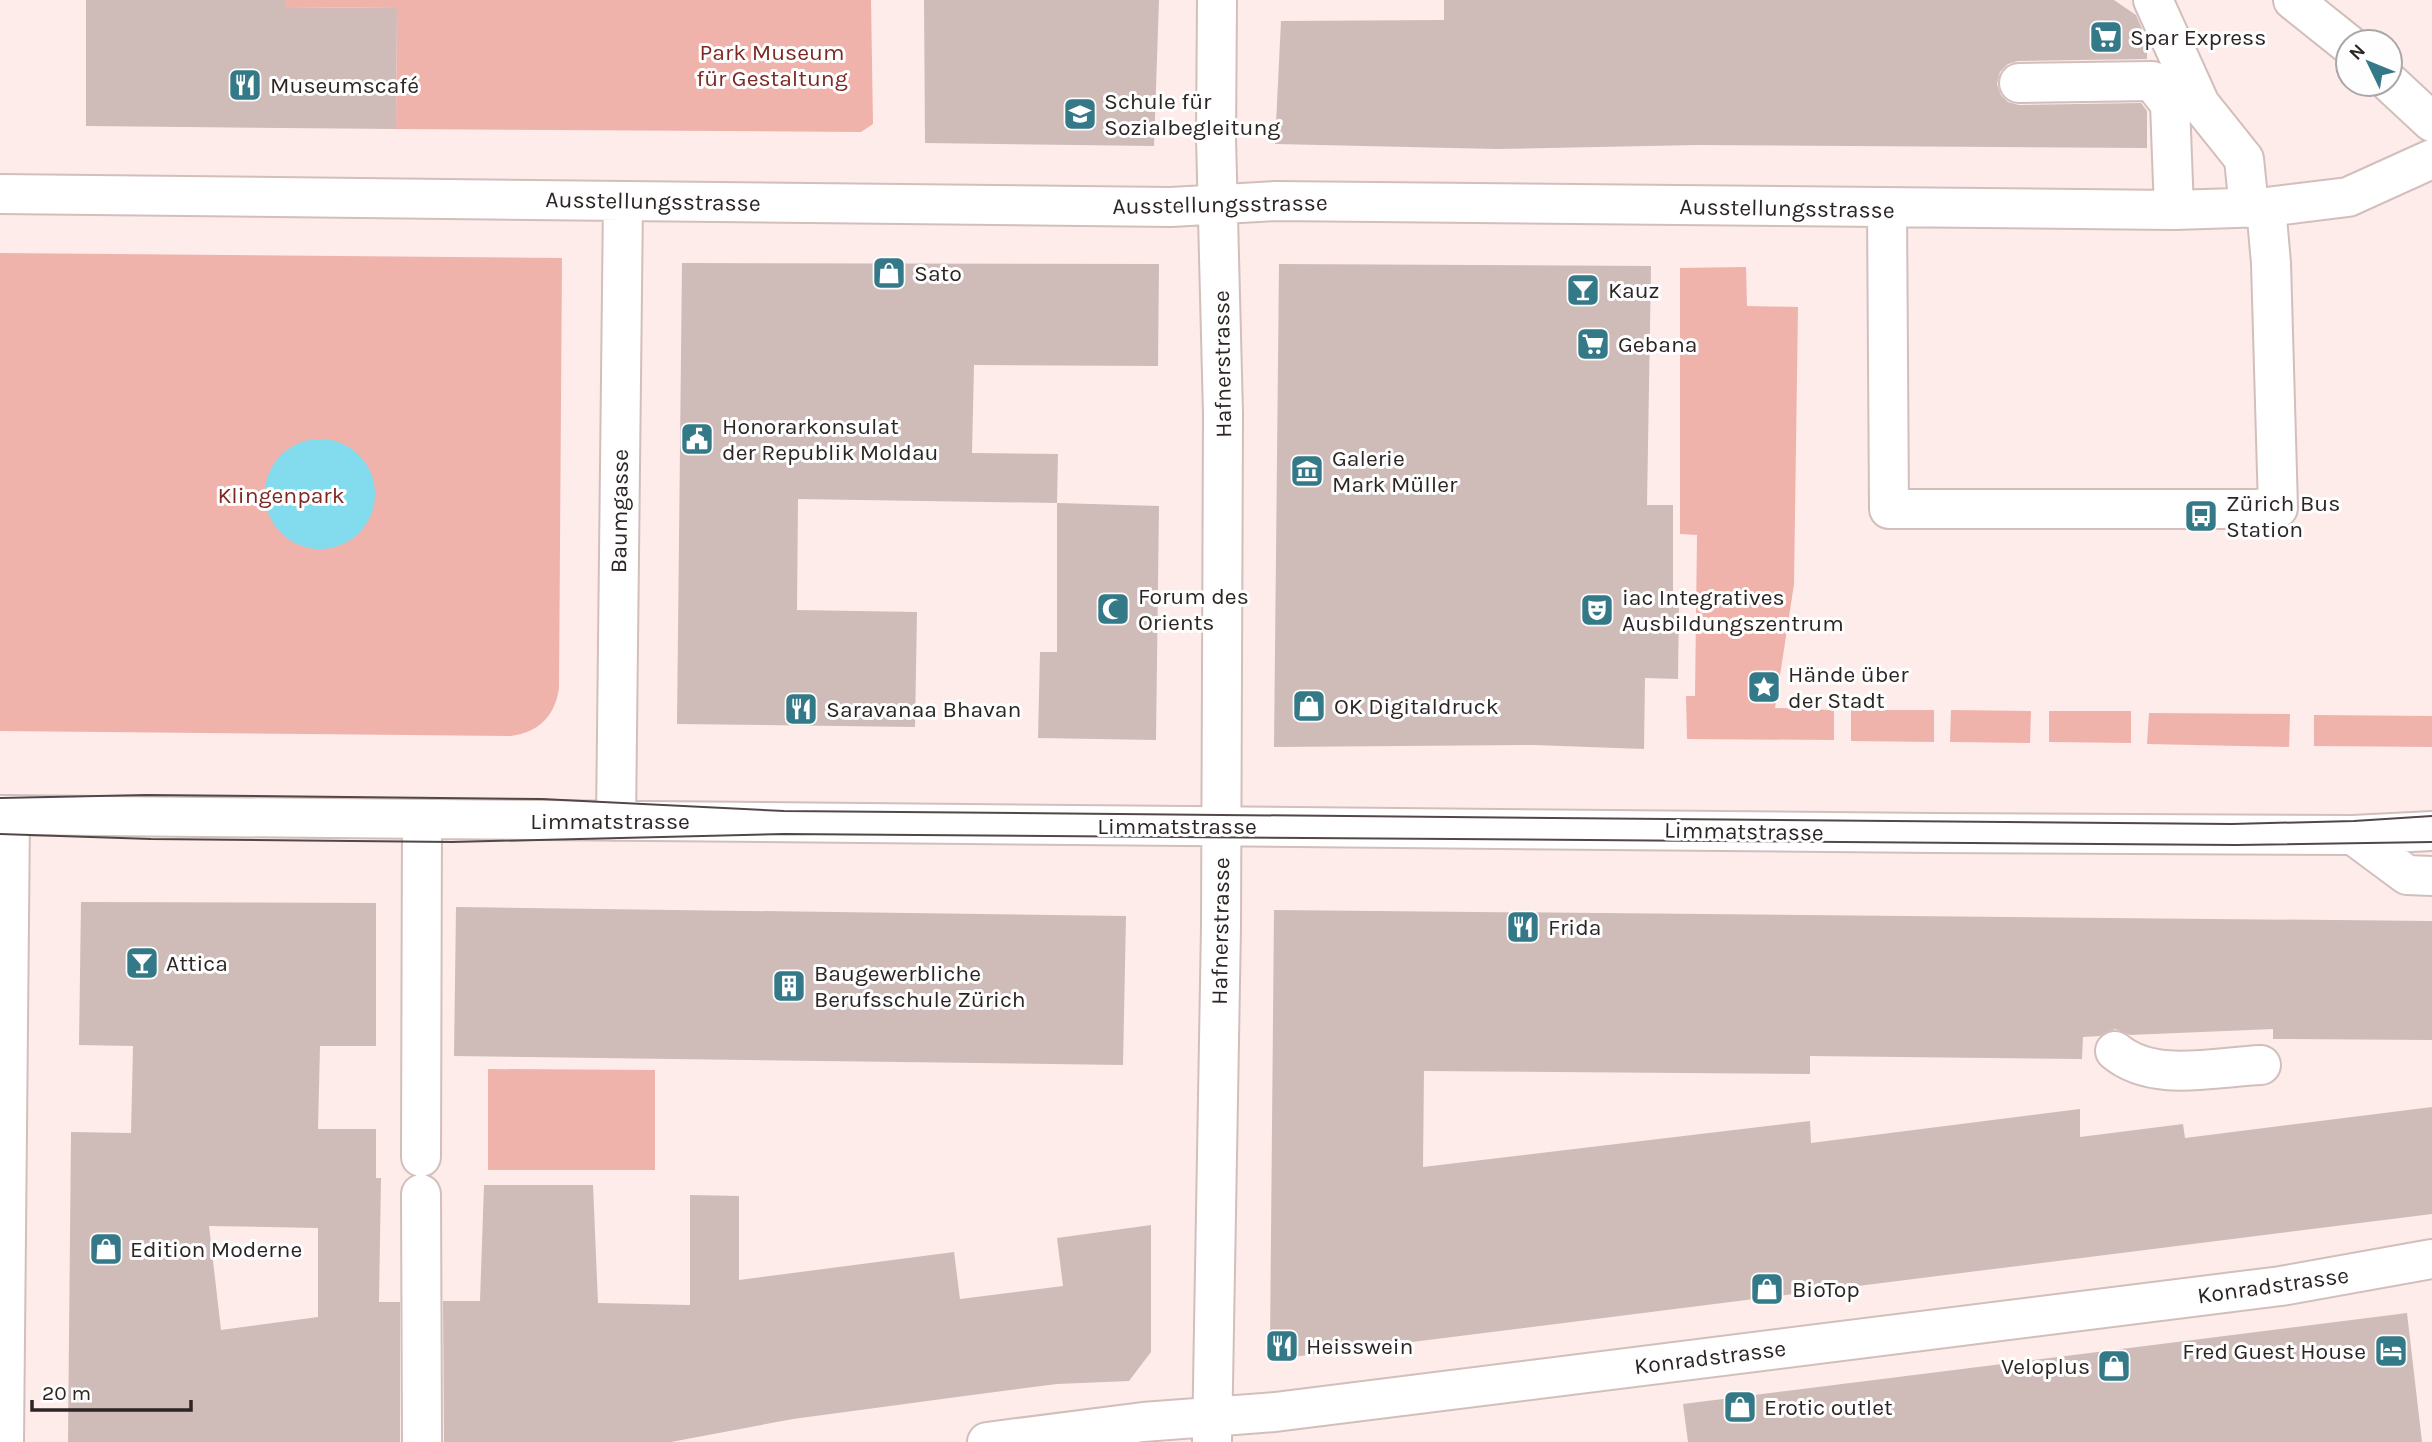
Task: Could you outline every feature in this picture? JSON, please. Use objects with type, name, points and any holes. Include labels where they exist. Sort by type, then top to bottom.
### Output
[{"type":"street","name":"Hafnerstrasse","points":[[1212,1430],[1222,826],[1223,414],[1217,0]]},
{"type":"street","points":[[1887,209],[1889,509],[2278,508],[2272,279],[2257,208],[2244,159],[2200,104],[2153,0]]},
{"type":"street","points":[[2293,0],[2334,33]]},
{"type":"street","points":[[2019,83],[2152,81],[2169,104],[2174,211]]},
{"type":"street","points":[[2404,96],[2432,122]]},
{"type":"street","name":"Ausstellungsstrasse","points":[[0,194],[1171,206],[1275,201],[2174,211],[2257,208],[2348,197],[2432,159]]},
{"type":"street","name":"Baumgasse","points":[[616,821],[623,201]]},
{"type":"street","points":[[5,815],[5,1442]]},
{"type":"street","name":"Limmatstrasse","points":[[5,815],[2353,835],[2432,831]]},
{"type":"street","points":[[422,819],[422,1442]]},
{"type":"street","points":[[2353,835],[2407,875],[2432,876]]},
{"type":"street","points":[[2115,1051],[2125,1059],[2150,1070],[2261,1065]]},
{"type":"street","name":"Konradstrasse","points":[[987,1442],[1143,1422],[1212,1430],[2281,1286],[2432,1259]]},
{"type":"green space","name":"Park Museum für Gestaltung","points":[[285,0],[871,0],[873,124],[861,132],[396,129],[397,8],[286,7],[285,10]]},
{"type":"green space","name":"Klingenpark","points":[[0,253],[562,258],[559,688],[554,707],[544,721],[530,731],[511,736],[0,731]]},
{"type":"green space","points":[[1746,267],[1747,306],[1798,307],[1794,584],[1775,708],[1834,710],[1834,740],[1687,739],[1686,696],[1695,696],[1697,535],[1680,534],[1680,268]]},
{"type":"green space","points":[[1851,710],[1934,710],[1934,742],[1851,741]]},
{"type":"green space","points":[[1951,710],[2031,711],[2030,743],[1950,742]]},
{"type":"green space","points":[[2049,711],[2131,711],[2131,743],[2049,742]]},
{"type":"green space","points":[[2149,713],[2290,714],[2289,747],[2147,744]]},
{"type":"green space","points":[[2314,715],[2432,716],[2432,747],[2314,746]]},
{"type":"green space","points":[[488,1069],[655,1070],[655,1170],[488,1170]]},
{"type":"water","points":[[320,439],[341,443],[359,455],[371,473],[375,494],[371,515],[359,533],[341,545],[320,549],[299,545],[281,533],[269,515],[265,494],[269,473],[281,455],[299,443]]},
{"type":"building","points":[[86,0],[285,0],[285,7],[397,8],[396,129],[86,126]]},
{"type":"building","points":[[924,0],[1159,0],[1154,146],[925,143]]},
{"type":"building","points":[[1444,0],[2114,0],[2136,15],[2147,40],[2147,59],[2018,61],[2008,64],[2000,72],[1997,84],[2001,95],[2008,102],[2019,105],[2141,103],[2147,111],[2147,148],[1697,145],[1497,149],[1275,144],[1281,21],[1444,20]]},
{"type":"building","points":[[682,263],[1159,264],[1158,366],[974,365],[972,453],[1058,454],[1057,503],[798,499],[797,610],[917,612],[915,727],[677,724]]},
{"type":"building","points":[[1279,264],[1651,266],[1647,505],[1673,505],[1673,602],[1679,602],[1678,679],[1645,678],[1644,749],[1534,745],[1274,747]]},
{"type":"building","points":[[1057,503],[1159,506],[1156,740],[1038,738],[1040,652],[1057,652]]},
{"type":"building","points":[[81,902],[376,903],[376,1046],[320,1046],[318,1129],[376,1129],[376,1178],[381,1178],[379,1302],[400,1302],[400,1442],[68,1442],[71,1132],[131,1133],[133,1046],[79,1045]],"holes":[[[209,1226],[318,1228],[318,1317],[221,1330]]]},
{"type":"building","name":"Baugewerbliche Berufsschule Zürich","points":[[456,907],[1126,916],[1123,1065],[454,1056]]},
{"type":"building","points":[[1274,910],[2432,921],[2432,1040],[2273,1039],[2273,1029],[2130,1035],[2115,1029],[2100,1036],[2083,1037],[2082,1059],[1810,1056],[1810,1074],[1424,1071],[1423,1167],[1810,1121],[1811,1143],[2080,1109],[2080,1137],[2183,1124],[2185,1138],[2432,1107],[2432,1214],[1284,1358],[1270,1345]]},
{"type":"building","points":[[484,1185],[593,1185],[598,1303],[690,1305],[690,1195],[739,1196],[739,1280],[954,1252],[960,1299],[1063,1286],[1057,1238],[1151,1225],[1151,1352],[1129,1381],[1057,1384],[972,1395],[793,1419],[671,1442],[444,1442],[443,1301],[480,1301]]},
{"type":"building","points":[[2407,1313],[2422,1442],[1688,1442],[1683,1404]]},
{"type":"tram line","points":[[0,798],[147,795],[542,799],[784,811],[2232,824],[2432,816]]},
{"type":"tram line","points":[[0,834],[151,839],[452,842],[784,834],[2236,845],[2432,842]]},
{"type":"place","name":"Spar Express","points":[[2106,37]]},
{"type":"place","name":"Museumscafé","points":[[245,85]]},
{"type":"place","name":"Schule für Sozialbegleitung","points":[[1080,114]]},
{"type":"place","name":"Sato","points":[[889,273]]},
{"type":"place","name":"Kauz","points":[[1583,290]]},
{"type":"place","name":"Gebana","points":[[1593,344]]},
{"type":"place","name":"Honorarkonsulat der Republik Moldau","points":[[697,439]]},
{"type":"place","name":"Galerie Mark Müller","points":[[1307,471]]},
{"type":"place","name":"Zürich Bus Station","points":[[2201,516]]},
{"type":"place","name":"Forum des Orients","points":[[1113,609]]},
{"type":"place","name":"iac Integratives Ausbildungszentrum","points":[[1597,610]]},
{"type":"place","name":"Hände über der Stadt","points":[[1764,687]]},
{"type":"place","name":"OK Digitaldruck","points":[[1309,706]]},
{"type":"place","name":"Saravanaa Bhavan","points":[[801,709]]},
{"type":"place","name":"Frida","points":[[1523,927]]},
{"type":"place","name":"Attica","points":[[142,963]]},
{"type":"place","name":"Baugewerbliche Berufsschule Zürich","points":[[789,986]]},
{"type":"place","name":"Edition Moderne","points":[[106,1249]]},
{"type":"place","name":"BioTop","points":[[1767,1289]]},
{"type":"place","name":"Heisswein","points":[[1282,1346]]},
{"type":"place","name":"Fred Guest House","points":[[2391,1351]]},
{"type":"place","name":"Veloplus","points":[[2114,1366]]},
{"type":"place","name":"Erotic outlet","points":[[1740,1407]]}]
